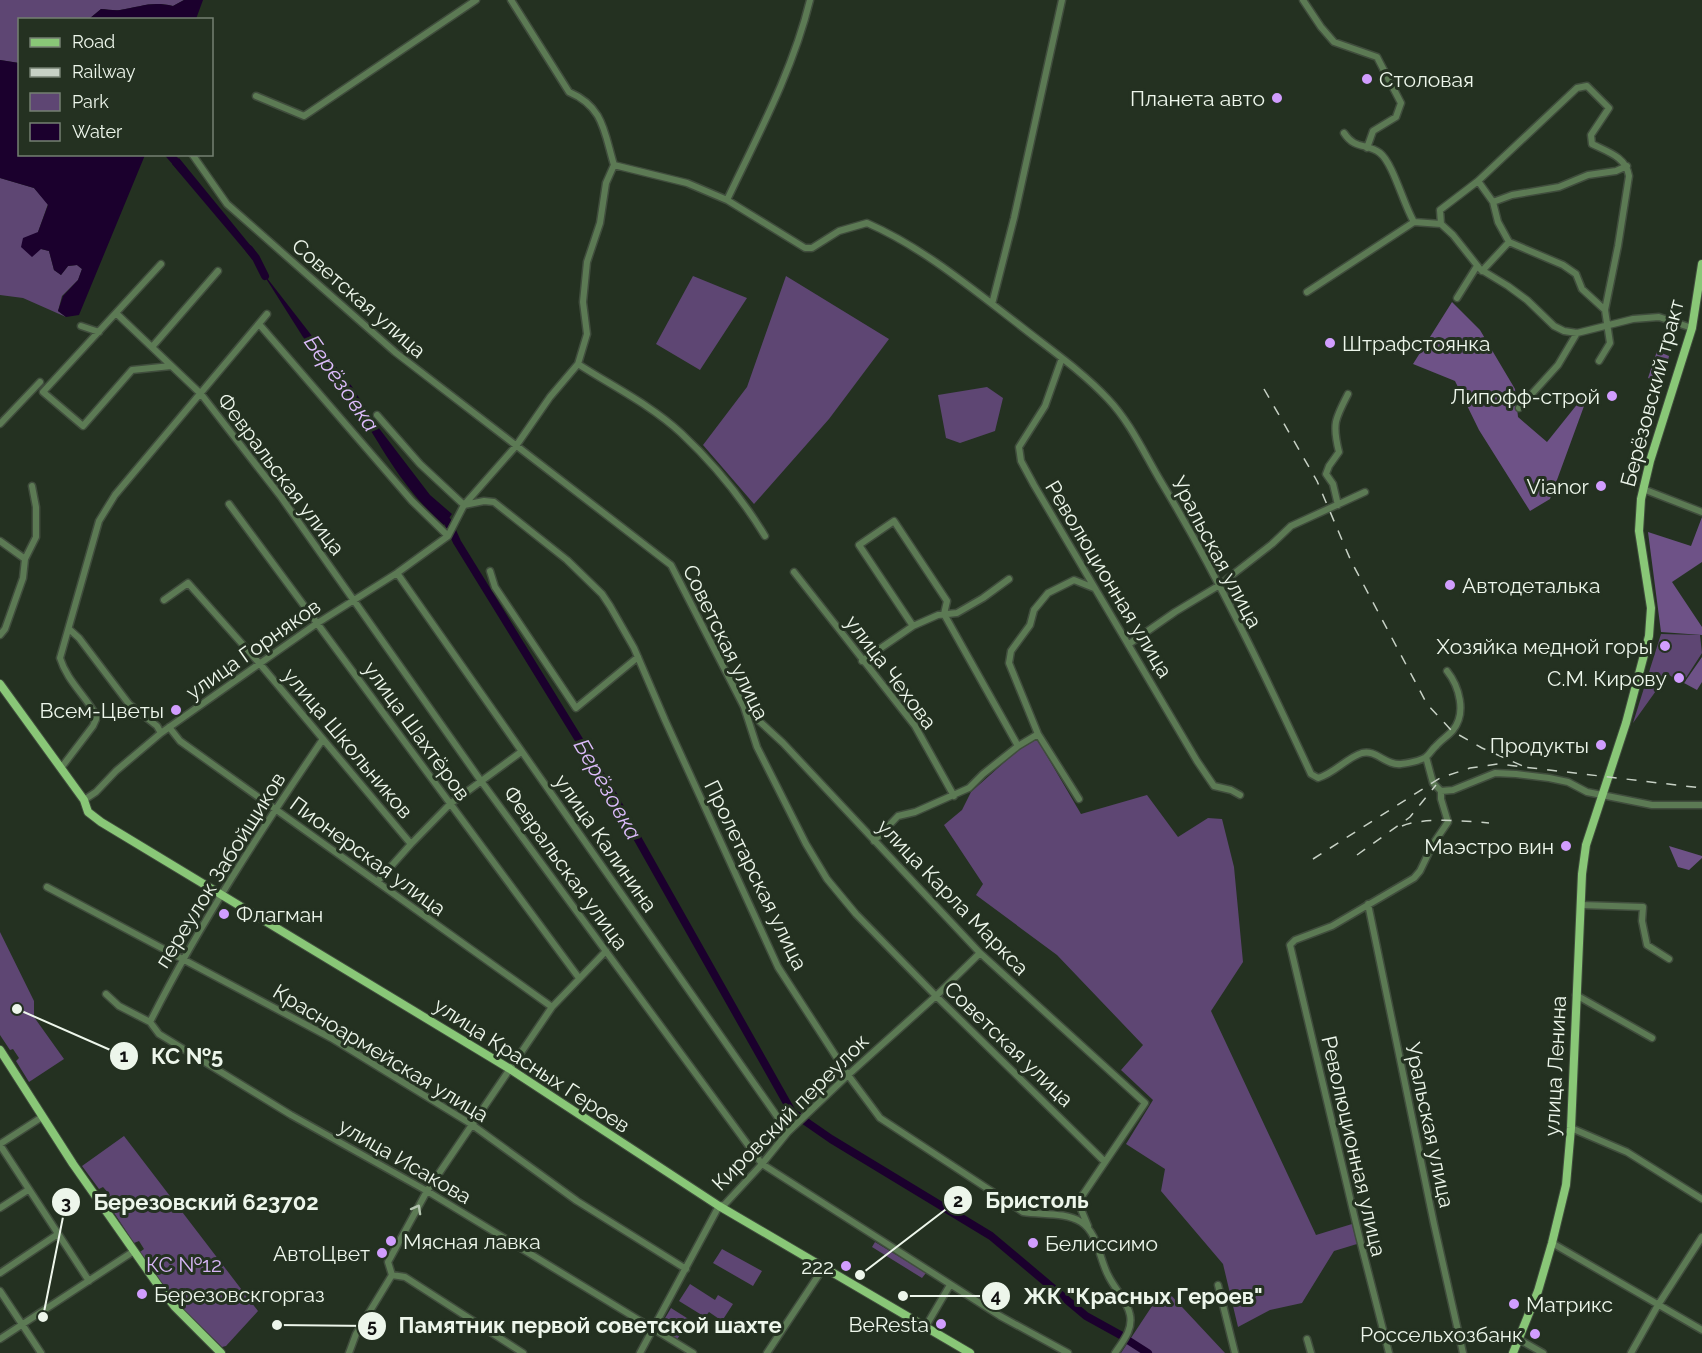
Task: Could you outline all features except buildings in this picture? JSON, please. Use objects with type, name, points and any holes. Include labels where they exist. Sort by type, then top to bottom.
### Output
[{"type":"main road","name":"Берёзовский тракт","points":[[1608,776],[1626,723],[1649,636],[1650,594],[1639,531],[1643,489],[1656,439],[1692,328],[1702,264]]},
{"type":"main road","name":"улица Красных Героев","points":[[0,684],[84,800],[88,812],[100,822],[510,1069],[719,1206],[970,1353]]},
{"type":"main road","name":"улица Ленина","points":[[1513,1353],[1538,1291],[1566,1185],[1586,845],[1608,776]]},
{"type":"main road","points":[[0,1050],[3,1062],[134,1251],[175,1307],[217,1352]]},
{"type":"street","points":[[256,96],[304,116],[476,0]]},
{"type":"street","points":[[259,324],[412,501],[448,536],[464,505],[516,446],[550,397],[578,364],[587,334],[583,302],[587,262],[600,223],[606,183],[614,165],[601,121],[593,107],[583,98],[569,92],[511,0]]},
{"type":"street","points":[[614,165],[687,183],[727,200],[775,98],[804,28],[810,0]]},
{"type":"street","points":[[992,304],[1014,218],[1062,0]]},
{"type":"street","points":[[1303,0],[1334,42],[1377,57],[1401,103],[1396,117],[1373,131],[1367,148]]},
{"type":"street","points":[[1441,224],[1440,210],[1478,181],[1577,88],[1587,86],[1610,108],[1591,135],[1592,144],[1616,156],[1627,166],[1629,176],[1605,310],[1610,343],[1599,361]]},
{"type":"street","points":[[1344,133],[1350,142],[1380,153],[1388,163],[1414,222]]},
{"type":"street","name":"Советская улица","points":[[193,156],[227,204],[395,352],[671,565],[744,707],[757,747],[806,844],[827,879],[856,914],[936,996],[1104,1162]]},
{"type":"street","points":[[1493,202],[1512,195],[1559,187],[1588,175],[1616,171],[1627,166]]},
{"type":"street","points":[[1478,181],[1493,202],[1498,222],[1509,242],[1576,274],[1582,289],[1605,310]]},
{"type":"street","name":"Уральская улица","points":[[727,200],[805,248],[812,248],[839,231],[867,223],[901,239],[992,304],[1062,358],[1108,399],[1121,415],[1182,517],[1289,725],[1311,774],[1318,778],[1328,775],[1363,753],[1371,753],[1386,762],[1399,765],[1426,758]]},
{"type":"street","points":[[1307,292],[1414,222],[1441,224],[1480,268],[1527,300],[1554,326],[1564,331],[1577,333],[1607,324],[1659,317],[1692,328]]},
{"type":"street","points":[[1457,298],[1480,268],[1509,242]]},
{"type":"street","points":[[161,264],[43,392],[83,426],[132,369],[171,366]]},
{"type":"street","points":[[152,346],[218,272]]},
{"type":"street","name":"Февральская улица","points":[[117,314],[201,394],[281,497],[482,781],[762,1164],[1000,1316],[1068,1353]]},
{"type":"street","points":[[61,768],[93,726],[97,717],[92,706],[64,672],[60,658],[99,521],[115,495],[267,314]]},
{"type":"street","points":[[81,326],[99,332]]},
{"type":"street","points":[[1519,408],[1558,365],[1577,333]]},
{"type":"street","name":"Революционная улица","points":[[1062,358],[1045,406],[1019,447],[1021,460],[1214,786],[1240,795]]},
{"type":"street","points":[[578,364],[655,412],[680,433],[750,512],[765,536]]},
{"type":"street","points":[[0,424],[40,382]]},
{"type":"street","points":[[1338,505],[1333,484],[1326,474],[1339,452],[1334,431],[1339,411],[1348,394]]},
{"type":"street","points":[[377,415],[420,464],[464,505]]},
{"type":"street","points":[[0,635],[23,578],[25,559],[36,537],[36,507],[32,486]]},
{"type":"street","points":[[1643,489],[1702,512]]},
{"type":"street","points":[[1129,644],[1218,586],[1272,544],[1291,526],[1365,492]]},
{"type":"street","name":"Пролетарская улица","points":[[464,505],[484,501],[494,502],[567,560],[602,594],[638,657],[778,967],[848,1075],[880,1118],[1023,1212],[1065,1215],[1084,1224],[1088,1229]]},
{"type":"street","name":"улица Шахтёров","points":[[229,504],[579,978]]},
{"type":"street","points":[[913,626],[859,545],[894,521],[947,602],[944,614],[1018,746]]},
{"type":"street","name":"улица Горняков","points":[[84,800],[169,727],[316,624],[397,573],[448,536]]},
{"type":"street","points":[[0,541],[25,559]]},
{"type":"street","points":[[490,571],[495,587],[576,708],[638,657]]},
{"type":"street","name":"улица Чехова","points":[[794,572],[915,726],[954,796]]},
{"type":"street","name":"улица Калинина","points":[[397,573],[788,1132]]},
{"type":"street","points":[[862,661],[913,626],[944,614],[957,613],[1009,579]]},
{"type":"street","points":[[1079,799],[1038,734],[1009,663],[1011,651],[1030,625],[1034,610],[1048,593],[1074,580],[1095,588]]},
{"type":"street","name":"улица Школьников","points":[[164,600],[188,583],[260,664],[411,844]]},
{"type":"street","points":[[69,629],[79,638],[129,704],[157,726],[161,733]]},
{"type":"street","points":[[1447,671],[1457,685],[1460,704],[1458,721],[1426,758],[1433,783],[1441,790],[1453,789],[1495,773],[1549,778],[1568,782],[1587,792],[1652,805],[1702,805]]},
{"type":"street","name":"улица Карла Маркса","points":[[744,707],[783,743],[980,953],[1146,1104],[1104,1162]]},
{"type":"street","name":"Пионерская улица","points":[[169,727],[180,741],[552,1007]]},
{"type":"street","points":[[874,841],[898,816],[915,812],[969,788],[1018,746],[1038,734]]},
{"type":"street","name":"переулок Забойщиков","points":[[150,1022],[183,958],[275,810],[323,739]]},
{"type":"street","points":[[377,882],[450,804],[521,752]]},
{"type":"street","points":[[1368,904],[1414,878],[1420,871],[1433,844],[1448,822],[1441,799],[1441,790]]},
{"type":"street","name":"Красноармейская улица","points":[[47,887],[331,1038],[471,1124],[577,1201],[686,1269]]},
{"type":"street","name":"Уральская улица","points":[[1368,904],[1463,1353]]},
{"type":"street","name":"Революционная улица","points":[[1368,904],[1332,926],[1295,940],[1290,945],[1389,1353]]},
{"type":"street","points":[[1581,904],[1643,907],[1642,921],[1647,945],[1669,959]]},
{"type":"street","points":[[349,1353],[356,1334],[392,1275],[388,1262],[427,1191],[552,1007],[606,951]]},
{"type":"street","name":"Кировский переулок","points":[[640,1353],[719,1206],[724,1204],[762,1164],[788,1132],[980,953]]},
{"type":"street","name":"улица Исакова","points":[[106,994],[119,1006],[150,1022],[159,1034],[281,1109],[427,1191],[693,1353]]},
{"type":"street","points":[[1576,995],[1652,1038]]},
{"type":"street","points":[[42,1117],[0,1145],[89,1281]]},
{"type":"street","points":[[1571,1128],[1627,1152],[1702,1198]]},
{"type":"street","points":[[1104,1162],[1078,1202],[1107,1274],[1130,1313],[1129,1332],[1115,1353]]},
{"type":"street","points":[[0,1208],[28,1190]]},
{"type":"street","points":[[0,1273],[58,1234]]},
{"type":"street","points":[[1631,1353],[1658,1305],[1702,1238]]},
{"type":"street","points":[[1552,1243],[1702,1330]]},
{"type":"street","points":[[0,1339],[134,1251]]},
{"type":"street","points":[[767,1353],[824,1267]]},
{"type":"street","points":[[392,1275],[405,1276],[523,1353]]},
{"type":"street","points":[[926,1326],[950,1285]]},
{"type":"street","points":[[1218,1285],[1235,1353]]},
{"type":"street","points":[[0,1291],[41,1353]]},
{"type":"street","points":[[1308,1339],[1311,1353]]},
{"type":"street","points":[[1520,1340],[1543,1353]]},
{"type":"green space","points":[[0,0],[184,0],[173,6],[153,4],[118,10],[101,9],[90,18],[18,18],[18,63],[0,60]]},
{"type":"green space","points":[[0,178],[34,188],[48,204],[38,232],[41,249],[49,251],[54,270],[61,275],[68,266],[77,265],[82,269],[78,280],[62,296],[58,311],[66,317],[23,298],[0,295]]},
{"type":"green space","points":[[693,276],[747,298],[700,370],[656,344]]},
{"type":"green space","points":[[786,276],[889,339],[829,419],[754,504],[703,445],[747,387]]},
{"type":"green space","points":[[987,387],[1003,398],[995,431],[960,443],[946,438],[938,395]]},
{"type":"green space","points":[[1661,634],[1700,635],[1702,653],[1682,684],[1668,674],[1633,723]]},
{"type":"green space","points":[[1037,739],[1081,814],[1147,795],[1178,837],[1208,818],[1222,819],[1234,867],[1243,962],[1211,1011],[1316,1235],[1352,1224],[1357,1244],[1334,1251],[1302,1303],[1270,1310],[1238,1327],[1223,1264],[1161,1191],[1165,1169],[1126,1144],[1153,1100],[1121,1070],[1143,1045],[1057,955],[976,895],[983,884],[944,825],[962,810],[971,792],[1017,751]]},
{"type":"green space","points":[[0,932],[34,1001],[34,1017],[64,1059],[29,1082],[16,1061],[19,1058],[13,1049],[10,1050],[0,1035]]},
{"type":"green space","name":"КС №12","points":[[124,1136],[258,1311],[226,1346],[222,1347],[181,1307],[187,1303],[178,1294],[171,1298],[140,1252],[144,1249],[139,1241],[134,1243],[105,1199],[110,1195],[103,1187],[99,1189],[82,1166]]},
{"type":"green space","points":[[875,1242],[926,1273],[922,1278],[872,1247]]},
{"type":"green space","points":[[722,1249],[762,1271],[753,1286],[713,1263]]},
{"type":"green space","points":[[690,1284],[715,1300],[718,1295],[733,1304],[722,1321],[709,1312],[705,1317],[679,1301]]},
{"type":"green space","points":[[1168,1292],[1225,1353],[1121,1353],[1160,1294]]},
{"type":"green space","points":[[671,1308],[690,1320],[676,1341],[658,1330]]},
{"type":"shaded area","points":[[1452,302],[1480,330],[1515,389],[1518,417],[1547,442],[1591,387],[1550,499],[1530,511],[1479,430],[1455,381],[1413,364]]},
{"type":"shaded area","points":[[1657,351],[1669,356],[1663,383],[1648,378]]},
{"type":"shaded area","points":[[1702,517],[1702,562],[1672,582],[1702,627],[1702,635],[1661,632],[1648,532],[1691,546]]},
{"type":"shaded area","points":[[1702,657],[1702,682],[1697,690],[1684,683]]},
{"type":"shaded area","points":[[1669,846],[1702,856],[1702,858],[1689,870],[1678,867]]},
{"type":"water","points":[[184,0],[203,0],[196,18],[90,18],[101,9],[118,10],[152,4],[173,6]]},
{"type":"water","points":[[0,60],[18,63],[18,156],[145,156],[79,315],[66,317],[58,311],[63,296],[78,280],[82,269],[77,265],[68,266],[61,275],[54,270],[49,251],[41,249],[32,257],[21,247],[23,238],[38,232],[48,205],[34,188],[0,178]]},
{"type":"water","points":[[179,158],[259,256],[253,260],[172,164]]},
{"type":"water","points":[[260,269],[357,394],[352,398],[303,337]]},
{"type":"water","points":[[362,406],[430,495],[452,514],[444,525],[417,498],[396,470],[357,408]]},
{"type":"waterway","name":"Берёзовка","points":[[171,156],[183,170]]},
{"type":"waterway","name":"Берёзовка","points":[[249,249],[265,276]]},
{"type":"waterway","name":"Берёзовка","points":[[348,388],[365,415]]},
{"type":"waterway","name":"Берёзовка","points":[[442,515],[613,795],[792,1112],[831,1139],[991,1236],[1086,1316],[1124,1337]]},
{"type":"waterway","name":"Берёзовка","points":[[1126,1339],[1148,1353]]},
{"type":"railway","points":[[1264,389],[1317,481],[1351,561],[1427,704],[1452,731],[1482,748],[1525,767]]},
{"type":"railway","points":[[1313,859],[1440,778],[1470,768],[1498,764],[1702,788]]},
{"type":"railway","points":[[1357,855],[1410,817],[1436,785]]},
{"type":"railway","points":[[1402,826],[1421,821],[1489,823]]},
{"type":"place","name":"Столовая","points":[[1367,79]]},
{"type":"place","name":"Планета авто","points":[[1277,98]]},
{"type":"place","name":"Штрафстоянка","points":[[1330,343]]},
{"type":"place","name":"Липофф-строй","points":[[1612,396]]},
{"type":"place","name":"Vianor","points":[[1601,486]]},
{"type":"place","name":"Автодеталька","points":[[1450,585]]},
{"type":"place","name":"Хозяйка медной горы","points":[[1665,646]]},
{"type":"place","name":"С.М. Кирову","points":[[1679,678]]},
{"type":"place","name":"Всем-Цветы","points":[[176,710]]},
{"type":"place","name":"Продукты","points":[[1601,745]]},
{"type":"place","name":"Маэстро вин","points":[[1566,846]]},
{"type":"place","name":"Флагман","points":[[224,914]]},
{"type":"place","name":"КС №5","points":[[17,1009]]},
{"type":"place","name":"Мясная лавка","points":[[391,1241]]},
{"type":"place","name":"Белиссимо","points":[[1033,1243]]},
{"type":"place","name":"АвтоЦвет","points":[[382,1253]]},
{"type":"place","name":"222","points":[[846,1266]]},
{"type":"place","name":"Бристоль","points":[[860,1275]]},
{"type":"place","name":"Березовскгоргаз","points":[[142,1294]]},
{"type":"place","name":"ЖК \"Красных Героев\"","points":[[903,1296]]},
{"type":"place","name":"Матрикс","points":[[1514,1304]]},
{"type":"place","name":"Березовский 623702","points":[[43,1317]]},
{"type":"place","name":"BeResta","points":[[941,1324]]},
{"type":"place","name":"Памятник первой советской шахте","points":[[277,1325]]},
{"type":"place","name":"Россельхозбанк","points":[[1535,1334]]}]
